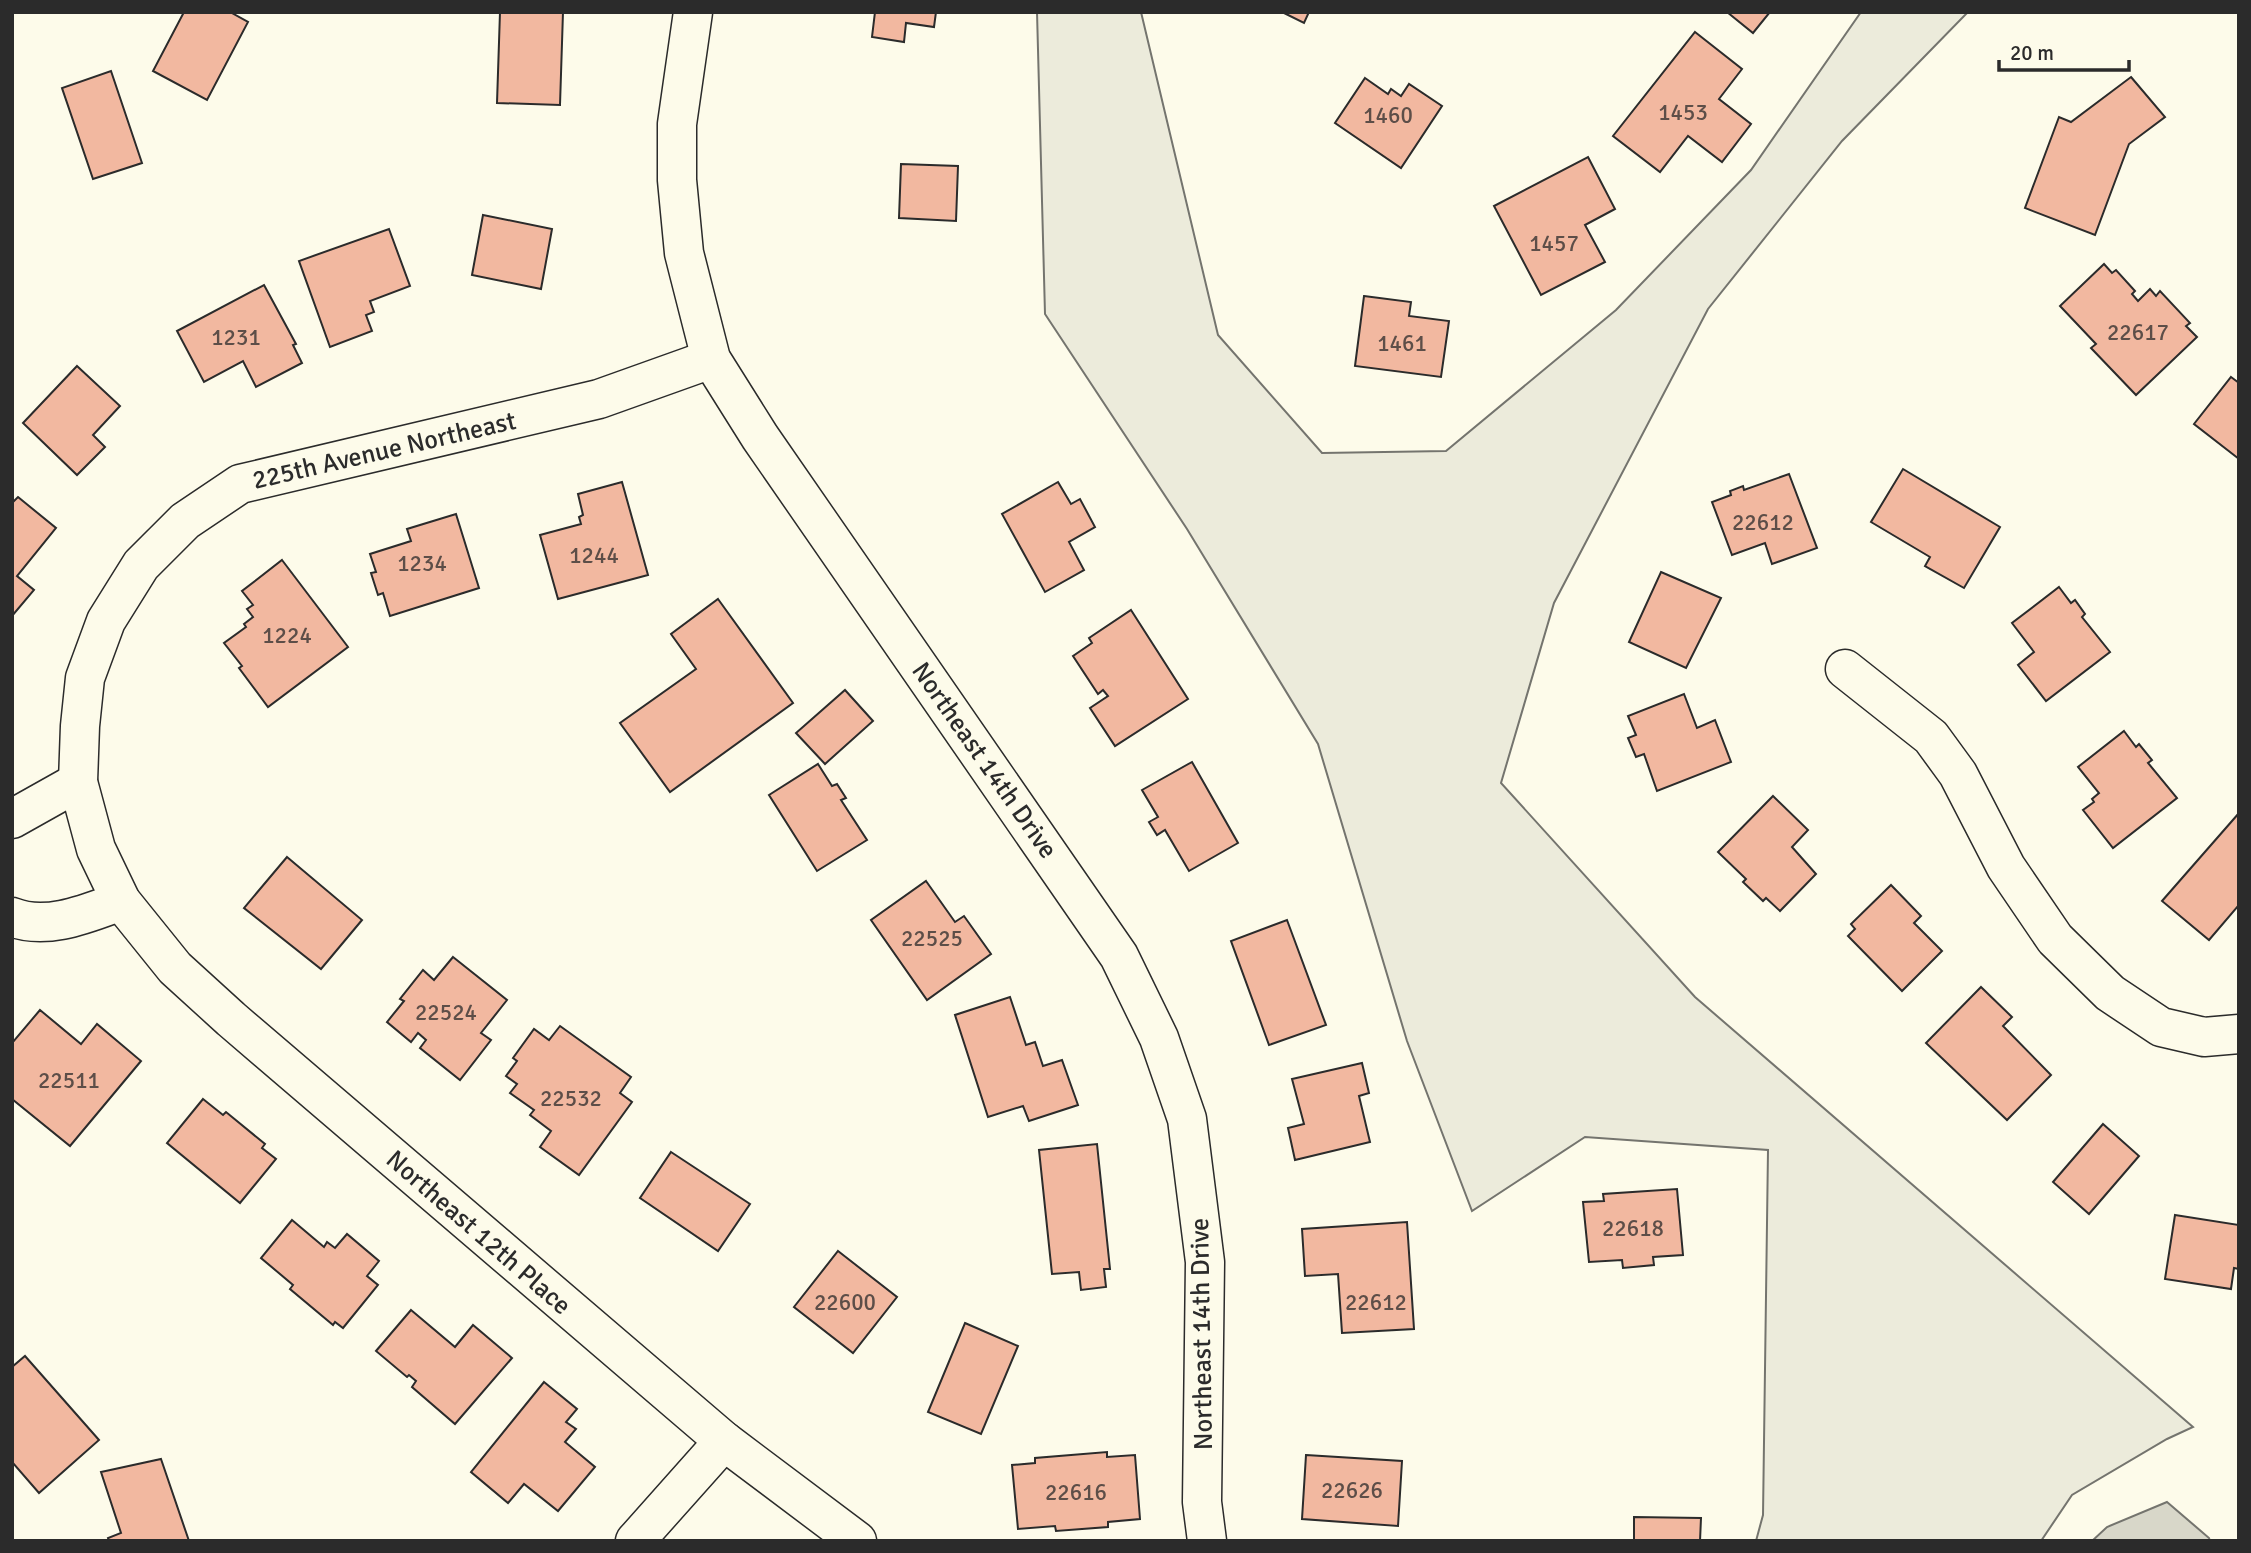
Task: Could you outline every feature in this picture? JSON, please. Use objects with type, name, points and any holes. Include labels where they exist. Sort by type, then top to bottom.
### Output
[{"type":"street","name":"Northeast 14th Drive","points":[[693,12],[677,124],[677,180],[684,253],[711,359],[760,437],[1119,956],[1159,1038],[1187,1119],[1205,1262],[1202,1502],[1207,1541]]},
{"type":"street","name":"225th Avenue Northeast","points":[[121,901],[96,849],[78,782],[85,678],[106,621],[141,565],[185,521],[240,484],[599,399],[711,359]]},
{"type":"street","points":[[1845,669],[1931,737],[1958,774],[2006,867],[2055,939],[2110,993],[2161,1027],[2221,1036]]},
{"type":"street","points":[[12,819],[78,782]]},
{"type":"street","points":[[12,917],[23,922],[40,923],[88,913],[121,901]]},
{"type":"street","name":"Northeast 12th Place","points":[[121,901],[175,968],[231,1019],[724,1441],[857,1541]]},
{"type":"street","points":[[635,1541],[724,1441]]},
{"type":"shaded area","points":[[1037,12],[1141,12],[1218,335],[1322,453],[1446,451],[1616,310],[1751,170],[1861,12],[1968,12],[1842,141],[1708,309],[1554,603],[1501,783],[1695,997],[2193,1427],[2167,1439],[2072,1495],[2041,1541],[1756,1541],[1763,1515],[1768,1150],[1585,1137],[1472,1211],[1407,1041],[1318,744],[1187,529],[1045,314]]},
{"type":"shaded area","points":[[2167,1502],[2210,1541],[2092,1541],[2107,1527]]},
{"type":"building","points":[[184,12],[230,12],[248,22],[207,100],[153,71]]},
{"type":"building","points":[[500,12],[563,12],[560,105],[497,103]]},
{"type":"building","points":[[875,12],[936,12],[934,27],[906,23],[904,42],[872,37]]},
{"type":"building","points":[[1282,12],[1309,12],[1304,23]]},
{"type":"building","points":[[1727,12],[1770,12],[1753,33]]},
{"type":"building","points":[[1695,32],[1742,69],[1719,99],[1751,124],[1722,162],[1688,136],[1660,172],[1613,136]]},
{"type":"building","points":[[111,71],[142,163],[93,179],[62,88]]},
{"type":"building","points":[[2131,77],[2165,117],[2129,144],[2095,235],[2025,208],[2059,117],[2071,122]]},
{"type":"building","points":[[1365,78],[1388,94],[1391,89],[1401,96],[1409,84],[1442,106],[1401,168],[1335,123]]},
{"type":"building","points":[[1588,157],[1615,209],[1585,225],[1605,262],[1541,295],[1494,206]]},
{"type":"building","points":[[901,164],[958,166],[956,221],[899,218]]},
{"type":"building","points":[[483,215],[552,229],[541,289],[472,275]]},
{"type":"building","points":[[389,229],[410,286],[370,301],[374,312],[366,315],[372,331],[330,347],[299,261]]},
{"type":"building","points":[[2104,264],[2112,273],[2116,270],[2135,291],[2132,294],[2138,301],[2150,289],[2156,296],[2160,291],[2190,323],[2186,326],[2197,337],[2136,395],[2091,348],[2096,344],[2060,306]]},
{"type":"building","points":[[264,285],[296,344],[293,345],[302,363],[256,387],[243,361],[204,382],[177,331]]},
{"type":"building","points":[[1364,296],[1411,302],[1409,316],[1449,321],[1441,377],[1355,366]]},
{"type":"building","points":[[77,366],[120,406],[93,435],[105,447],[77,475],[23,423]]},
{"type":"building","points":[[2231,377],[2239,383],[2239,459],[2194,424]]},
{"type":"building","points":[[1903,469],[2000,527],[1964,588],[1925,566],[1930,557],[1871,522]]},
{"type":"building","points":[[1789,474],[1817,548],[1772,564],[1765,543],[1732,555],[1712,502],[1731,495],[1730,491],[1743,486],[1744,490]]},
{"type":"building","points":[[622,482],[648,575],[558,599],[540,535],[581,524],[579,517],[583,515],[578,494]]},
{"type":"building","points":[[1058,482],[1071,504],[1080,499],[1095,527],[1069,542],[1084,570],[1045,592],[1002,514]]},
{"type":"building","points":[[18,497],[56,528],[17,576],[34,590],[12,616],[12,503]]},
{"type":"building","points":[[456,514],[479,588],[390,616],[383,593],[378,595],[371,573],[376,572],[370,554],[411,541],[407,529]]},
{"type":"building","points":[[282,560],[348,647],[268,707],[224,643],[246,627],[244,624],[253,617],[247,609],[253,605],[242,591]]},
{"type":"building","points":[[1661,572],[1721,598],[1686,668],[1629,642]]},
{"type":"building","points":[[2059,587],[2071,603],[2075,600],[2085,614],[2082,617],[2110,652],[2046,701],[2018,665],[2034,652],[2012,623]]},
{"type":"building","points":[[718,599],[793,703],[670,792],[620,723],[696,669],[671,634]]},
{"type":"building","points":[[1131,610],[1188,699],[1115,746],[1090,708],[1108,696],[1103,690],[1098,694],[1073,656],[1092,643],[1089,638]]},
{"type":"building","points":[[845,690],[873,721],[825,764],[796,733]]},
{"type":"building","points":[[1684,694],[1697,728],[1715,720],[1731,762],[1657,791],[1644,754],[1636,757],[1628,738],[1636,735],[1628,716]]},
{"type":"building","points":[[2124,731],[2136,747],[2139,744],[2152,760],[2148,763],[2177,798],[2113,848],[2083,810],[2094,802],[2092,799],[2099,793],[2078,767]]},
{"type":"building","points":[[1192,762],[1238,843],[1189,871],[1165,830],[1157,835],[1149,822],[1158,817],[1142,790]]},
{"type":"building","points":[[818,764],[832,786],[837,784],[846,798],[841,800],[867,840],[817,871],[769,795]]},
{"type":"building","points":[[1773,796],[1808,830],[1792,847],[1816,874],[1780,911],[1766,898],[1763,901],[1743,882],[1746,879],[1718,852]]},
{"type":"building","points":[[2239,813],[2239,905],[2209,940],[2162,901]]},
{"type":"building","points":[[287,857],[362,920],[321,969],[244,908]]},
{"type":"building","points":[[926,881],[955,922],[964,916],[991,954],[927,1000],[871,920]]},
{"type":"building","points":[[1891,885],[1921,916],[1914,923],[1942,951],[1902,991],[1848,936],[1855,929],[1851,924]]},
{"type":"building","points":[[1287,920],[1326,1025],[1269,1045],[1231,941]]},
{"type":"building","points":[[453,957],[507,1000],[481,1033],[491,1040],[460,1080],[420,1048],[426,1040],[418,1033],[411,1042],[387,1022],[404,1001],[400,999],[423,970],[434,980]]},
{"type":"building","points":[[1981,987],[2012,1017],[2003,1026],[2051,1075],[2007,1120],[1926,1043]]},
{"type":"building","points":[[1010,997],[1026,1045],[1035,1042],[1043,1066],[1062,1060],[1078,1105],[1029,1121],[1023,1106],[988,1117],[955,1015]]},
{"type":"building","points":[[40,1010],[81,1044],[97,1024],[141,1061],[70,1146],[12,1099],[12,1043]]},
{"type":"building","points":[[560,1026],[631,1077],[620,1093],[632,1102],[579,1175],[540,1147],[551,1131],[530,1115],[534,1110],[510,1093],[517,1084],[506,1076],[517,1061],[513,1058],[534,1029],[549,1040]]},
{"type":"building","points":[[1362,1063],[1369,1093],[1359,1096],[1370,1142],[1295,1160],[1288,1128],[1304,1124],[1292,1079]]},
{"type":"building","points":[[203,1099],[223,1115],[226,1112],[265,1144],[262,1148],[276,1159],[240,1203],[167,1143]]},
{"type":"building","points":[[2103,1124],[2139,1156],[2089,1214],[2053,1182]]},
{"type":"building","points":[[1097,1144],[1110,1269],[1104,1269],[1106,1287],[1081,1290],[1079,1272],[1052,1274],[1039,1150]]},
{"type":"building","points":[[671,1152],[750,1204],[718,1251],[640,1198]]},
{"type":"building","points":[[1677,1189],[1683,1255],[1653,1257],[1654,1265],[1623,1268],[1622,1260],[1589,1262],[1583,1202],[1604,1201],[1603,1194]]},
{"type":"building","points":[[2175,1215],[2239,1225],[2239,1269],[2234,1268],[2231,1289],[2165,1279]]},
{"type":"building","points":[[292,1220],[324,1247],[327,1242],[335,1248],[347,1234],[379,1261],[367,1276],[378,1285],[343,1328],[335,1322],[333,1325],[290,1289],[293,1285],[261,1258]]},
{"type":"building","points":[[1407,1222],[1414,1329],[1342,1333],[1338,1274],[1305,1276],[1302,1229]]},
{"type":"building","points":[[838,1251],[897,1297],[853,1353],[794,1307]]},
{"type":"building","points":[[411,1310],[455,1347],[473,1325],[512,1358],[455,1424],[412,1387],[416,1381],[409,1375],[407,1377],[376,1351]]},
{"type":"building","points":[[965,1323],[1018,1346],[981,1434],[928,1412]]},
{"type":"building","points":[[25,1356],[99,1440],[39,1493],[12,1462],[12,1367]]},
{"type":"building","points":[[544,1382],[577,1409],[566,1422],[576,1429],[565,1442],[595,1467],[558,1511],[524,1484],[508,1503],[471,1472]]},
{"type":"building","points":[[1107,1452],[1107,1457],[1135,1455],[1140,1519],[1108,1522],[1108,1527],[1056,1531],[1055,1526],[1018,1529],[1012,1465],[1035,1463],[1035,1458]]},
{"type":"building","points":[[1306,1455],[1402,1461],[1398,1526],[1302,1519]]},
{"type":"building","points":[[161,1459],[189,1541],[109,1541],[108,1538],[121,1533],[101,1472]]},
{"type":"building","points":[[1634,1517],[1701,1518],[1700,1541],[1634,1541]]}]
